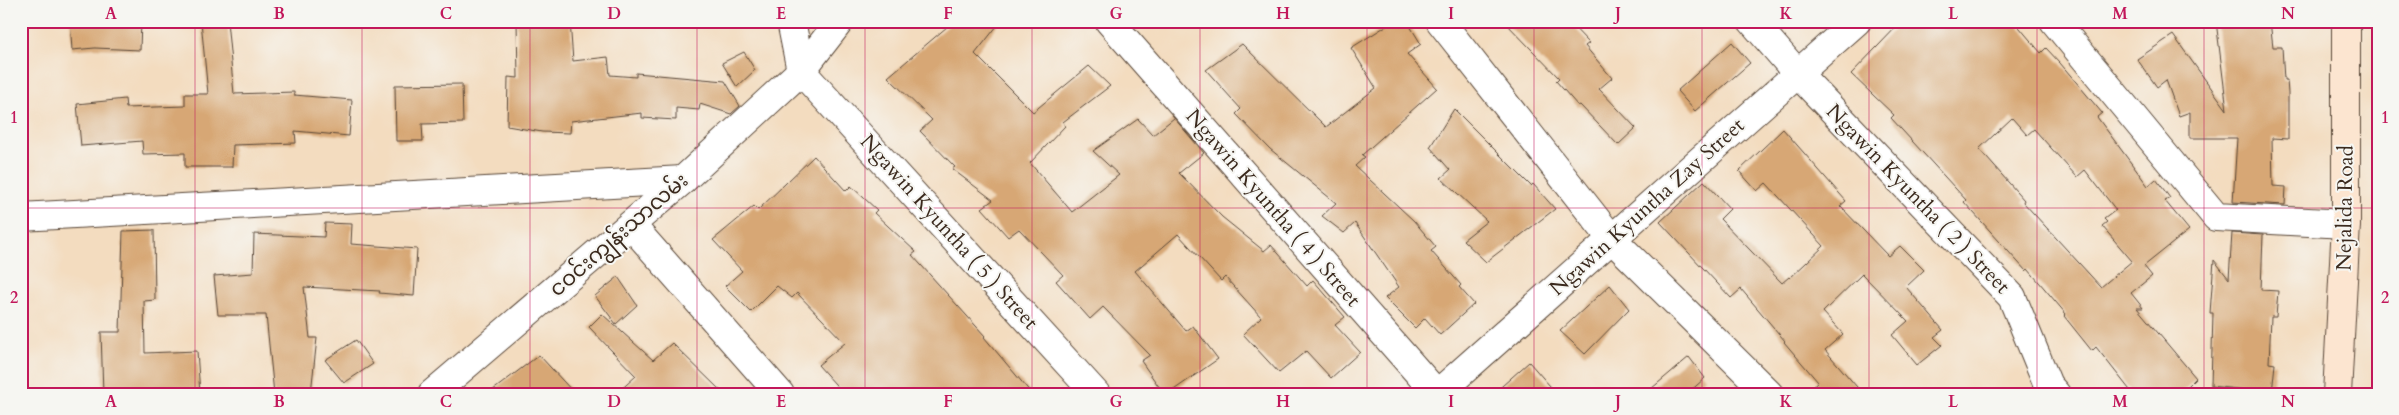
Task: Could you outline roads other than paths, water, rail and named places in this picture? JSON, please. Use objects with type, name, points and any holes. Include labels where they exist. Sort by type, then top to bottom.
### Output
[{"type":"main road","name":"Nejalida Road","points":[[2337,394],[2346,224],[2346,21]]},
{"type":"street","points":[[791,21],[801,71]]},
{"type":"street","name":"ငဝင်းကျွန်းသာလမ်း","points":[[447,389],[683,180],[801,71],[840,21]]},
{"type":"street","name":"Ngawin Kyuntha ( 4 ) Street","points":[[1109,21],[1437,394]]},
{"type":"street","points":[[1440,21],[1611,238],[1769,394]]},
{"type":"street","name":"Ngawin Kyuntha ( 2 ) Street","points":[[1752,21],[1798,74],[2012,297],[2048,385],[2056,394]]},
{"type":"street","name":"Ngawin Kyuntha Zay Street","points":[[1437,394],[1857,21]]},
{"type":"street","points":[[2054,21],[2216,217],[2346,224]]},
{"type":"street","name":"Ngawin Kyuntha ( 5 ) Street","points":[[801,71],[1096,394]]},
{"type":"street","points":[[21,217],[683,180]]},
{"type":"street","points":[[631,225],[780,394]]}]
